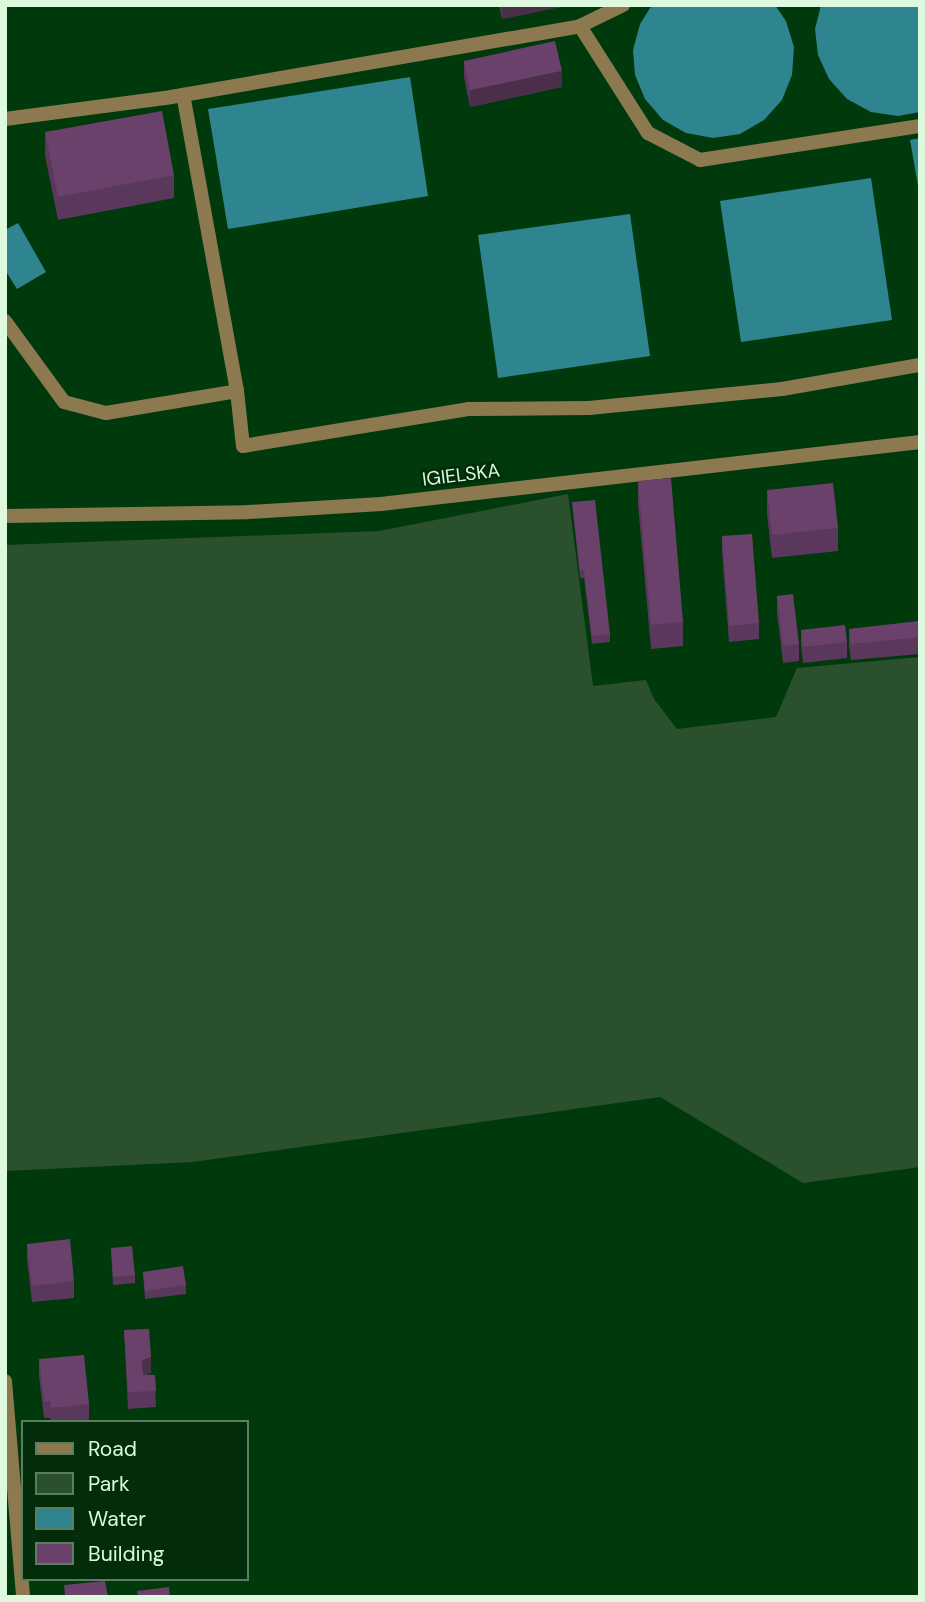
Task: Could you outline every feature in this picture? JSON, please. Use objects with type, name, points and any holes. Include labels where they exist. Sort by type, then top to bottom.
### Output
[{"type":"street","points":[[5,119],[183,95],[580,26],[622,5]]},
{"type":"street","points":[[580,26],[648,133],[700,160],[920,126]]},
{"type":"street","points":[[183,95],[237,391],[243,446],[468,409],[616,405],[782,389],[920,365]]},
{"type":"street","points":[[5,321],[64,402],[106,413],[237,391]]},
{"type":"street","name":"IGIELSKA","points":[[5,516],[248,512],[382,504],[920,442]]},
{"type":"street","points":[[5,1381],[21,1573]]},
{"type":"green space","points":[[568,494],[593,686],[646,680],[654,699],[677,729],[776,717],[797,668],[920,657],[920,1167],[803,1183],[660,1097],[193,1162],[5,1171],[5,545],[379,531]]},
{"type":"water","points":[[652,5],[775,5],[786,21],[794,47],[792,75],[782,100],[764,120],[740,134],[713,138],[686,133],[663,120],[645,99],[635,75],[633,50],[640,24]]},
{"type":"water","points":[[821,5],[920,5],[920,112],[898,116],[871,112],[847,99],[829,79],[818,55],[815,29]]},
{"type":"water","points":[[410,77],[428,196],[228,229],[208,109]]},
{"type":"water","points":[[920,138],[920,197],[910,140]]},
{"type":"water","points":[[871,178],[892,320],[741,342],[720,201]]},
{"type":"water","points":[[630,214],[650,356],[498,378],[478,235]]},
{"type":"water","points":[[18,223],[46,272],[17,289],[5,270],[5,230]]},
{"type":"building","points":[[555,41],[562,71],[470,90],[464,61]]},
{"type":"building","points":[[162,111],[174,175],[58,197],[45,132]]},
{"type":"building","points":[[671,478],[683,622],[651,625],[638,481]]},
{"type":"building","points":[[833,483],[838,528],[772,535],[767,490]]},
{"type":"building","points":[[595,500],[610,634],[592,636],[584,570],[580,570],[572,502]]},
{"type":"building","points":[[752,534],[759,623],[729,626],[722,536]]},
{"type":"building","points":[[793,594],[799,644],[783,646],[777,596]]},
{"type":"building","points":[[920,621],[920,637],[851,644],[849,629]]},
{"type":"building","points":[[845,625],[847,642],[803,647],[801,630]]},
{"type":"building","points":[[70,1239],[74,1281],[32,1286],[27,1244]]},
{"type":"building","points":[[132,1246],[135,1275],[113,1277],[111,1248]]},
{"type":"building","points":[[183,1266],[186,1285],[145,1291],[143,1272]]},
{"type":"building","points":[[149,1329],[151,1357],[142,1361],[143,1375],[155,1375],[156,1391],[128,1392],[124,1330]]},
{"type":"building","points":[[84,1355],[89,1404],[51,1408],[50,1401],[44,1402],[39,1359]]},
{"type":"building","points":[[105,1581],[108,1597],[65,1597],[64,1585]]},
{"type":"building","points":[[169,1587],[170,1597],[138,1597],[137,1591]]}]
